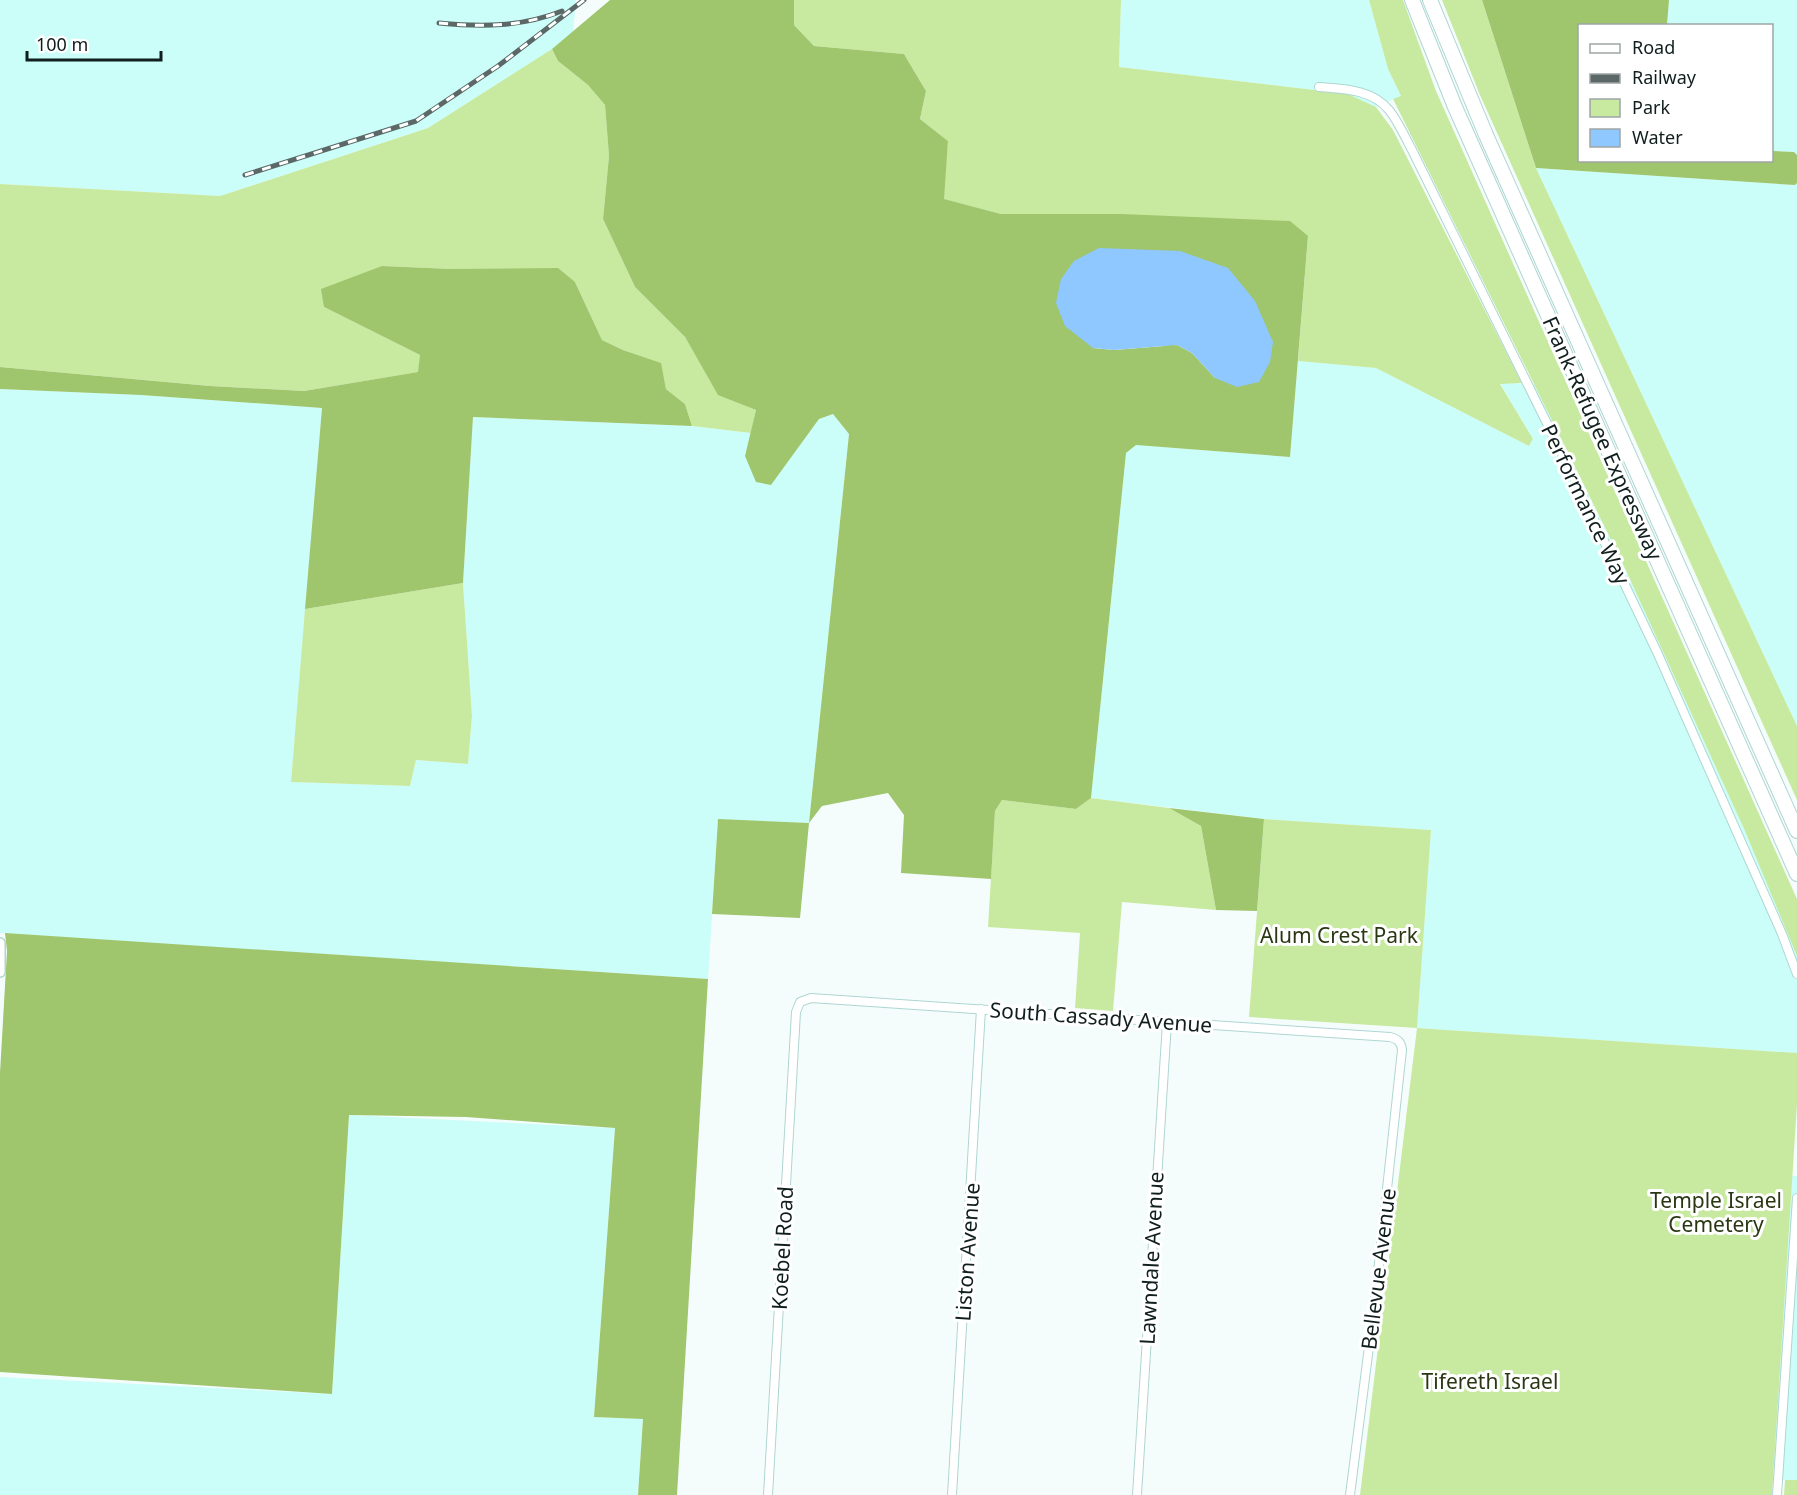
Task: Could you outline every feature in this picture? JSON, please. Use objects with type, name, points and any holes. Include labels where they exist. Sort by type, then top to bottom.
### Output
[{"type":"highway","name":"Frank-Refugee Expressway","points":[[1412,0],[1455,107],[1797,874]]},
{"type":"highway","name":"Frank-Refugee Expressway","points":[[1431,2],[1486,135],[1797,831]]},
{"type":"street","name":"Performance Way","points":[[1319,87],[1357,91],[1374,97],[1388,109],[1412,150],[1657,652],[1782,934],[1797,974]]},
{"type":"street","points":[[0,943],[0,972]]},
{"type":"street","name":"South Cassady Avenue","points":[[800,1002],[811,998],[1390,1037],[1401,1044]]},
{"type":"street","name":"Koebel Road","points":[[768,1495],[796,1012],[800,1002]]},
{"type":"street","name":"Liston Avenue","points":[[952,1495],[981,1009]]},
{"type":"street","name":"Lawndale Avenue","points":[[1137,1495],[1167,1022]]},
{"type":"street","name":"Bellevue Avenue","points":[[1350,1495],[1377,1288],[1401,1044]]},
{"type":"street","points":[[1777,1495],[1797,1198]]},
{"type":"shaded area","points":[[0,0],[576,0],[573,32],[552,49],[428,128],[220,196],[0,184]]},
{"type":"shaded area","points":[[1121,0],[1369,0],[1388,69],[1401,96],[1376,107],[1348,94],[1119,67]]},
{"type":"shaded area","points":[[1669,0],[1797,0],[1797,155],[1794,152],[1773,151],[1773,24],[1667,24]]},
{"type":"shaded area","points":[[1536,168],[1795,185],[1797,183],[1797,726]]},
{"type":"shaded area","points":[[1298,361],[1376,368],[1529,446],[1533,439],[1500,383],[1534,384],[1622,562],[1745,831],[1793,943],[1797,956],[1797,1053],[1417,1028],[1431,830],[1264,819],[1091,798],[1126,453],[1136,445],[1290,457]]},
{"type":"shaded area","points":[[0,389],[141,395],[322,408],[291,782],[410,786],[416,760],[468,764],[472,716],[463,583],[473,417],[692,426],[751,433],[745,456],[771,485],[819,419],[833,414],[849,434],[809,823],[718,820],[708,979],[0,933]]},
{"type":"shaded area","points":[[349,1115],[615,1128],[594,1417],[643,1419],[638,1495],[0,1495],[0,1377],[332,1394]]},
{"type":"shaded area","points":[[1792,1176],[1797,1176],[1797,1480],[1785,1480],[1773,1478]]},
{"type":"green space","points":[[610,0],[794,0],[794,25],[814,46],[904,54],[926,91],[920,119],[948,141],[944,199],[1001,214],[1122,214],[1290,221],[1308,236],[1290,457],[1136,445],[1126,453],[1091,798],[1076,809],[1002,800],[995,811],[991,879],[901,873],[904,815],[888,793],[822,806],[809,823],[849,434],[833,414],[819,419],[771,485],[756,482],[745,456],[756,410],[718,395],[685,337],[635,287],[603,219],[609,156],[605,105],[588,85],[558,61],[552,49]],"holes":[[[1273,342],[1215,378],[1192,353],[1177,345]],[[1173,345],[1114,350],[1093,348]]]},
{"type":"green space","points":[[794,0],[1121,0],[1119,67],[1348,94],[1376,107],[1393,130],[1522,383],[1500,384],[1533,439],[1529,446],[1376,368],[1298,361],[1308,236],[1122,214],[1001,214],[943,199],[948,141],[920,119],[926,91],[904,54],[814,46],[794,25]]},
{"type":"green space","points":[[1369,0],[1403,0],[1436,91],[1797,899],[1797,956],[1745,831],[1622,562],[1393,99],[1401,96],[1388,69]]},
{"type":"green space","points":[[1442,0],[1482,0],[1536,168],[1797,726],[1797,800],[1480,95]]},
{"type":"green space","points":[[1482,0],[1669,0],[1667,24],[1578,24],[1578,162],[1773,162],[1773,151],[1794,152],[1797,155],[1797,183],[1795,185],[1536,168]]},
{"type":"green space","points":[[552,49],[558,61],[588,85],[605,105],[609,156],[603,219],[635,287],[685,337],[718,394],[756,410],[751,433],[692,426],[685,404],[666,389],[660,363],[602,340],[575,282],[452,269],[382,266],[324,307],[420,355],[419,372],[304,391],[210,386],[0,367],[0,184],[220,196],[428,128]]},
{"type":"green space","points":[[382,266],[452,269],[558,268],[575,282],[602,340],[661,363],[666,389],[685,404],[692,426],[473,417],[463,583],[305,609],[322,408],[141,395],[0,389],[0,367],[210,386],[304,391],[418,372],[420,355],[324,307],[321,289]]},
{"type":"green space","points":[[463,583],[472,716],[468,764],[416,760],[410,786],[291,782],[305,609]]},
{"type":"green space","points":[[1091,798],[1169,808],[1201,826],[1216,910],[1122,902],[1113,1011],[1075,1008],[1080,933],[988,927],[995,811],[1002,800],[1076,809]]},
{"type":"green space","points":[[1169,808],[1264,819],[1257,911],[1216,910],[1201,826]]},
{"type":"green space","points":[[718,819],[809,823],[800,918],[712,914]]},
{"type":"green space","name":"Alum Crest Park","points":[[1264,819],[1431,830],[1417,1028],[1249,1017]]},
{"type":"green space","points":[[5,933],[708,979],[677,1495],[638,1495],[643,1419],[594,1417],[615,1128],[466,1117],[349,1115],[332,1394],[0,1372],[0,1073],[7,951]]},
{"type":"green space","name":"Tifereth Israel","points":[[1417,1028],[1797,1053],[1797,1104],[1772,1495],[1360,1495]]},
{"type":"green space","points":[[1785,1480],[1797,1480],[1797,1495],[1784,1495]]},
{"type":"water","points":[[1099,248],[1180,251],[1228,268],[1255,301],[1273,342],[1270,362],[1259,382],[1237,387],[1215,378],[1192,353],[1177,345],[1114,350],[1093,348],[1065,326],[1056,303],[1061,279],[1074,261]]},
{"type":"railway","points":[[245,175],[416,121],[498,66],[584,0]]},
{"type":"railway","points":[[439,23],[471,25],[517,23],[562,11]]},
{"type":"park label","name":"Temple Israel Cemetery","points":[[1716,1212]]}]
